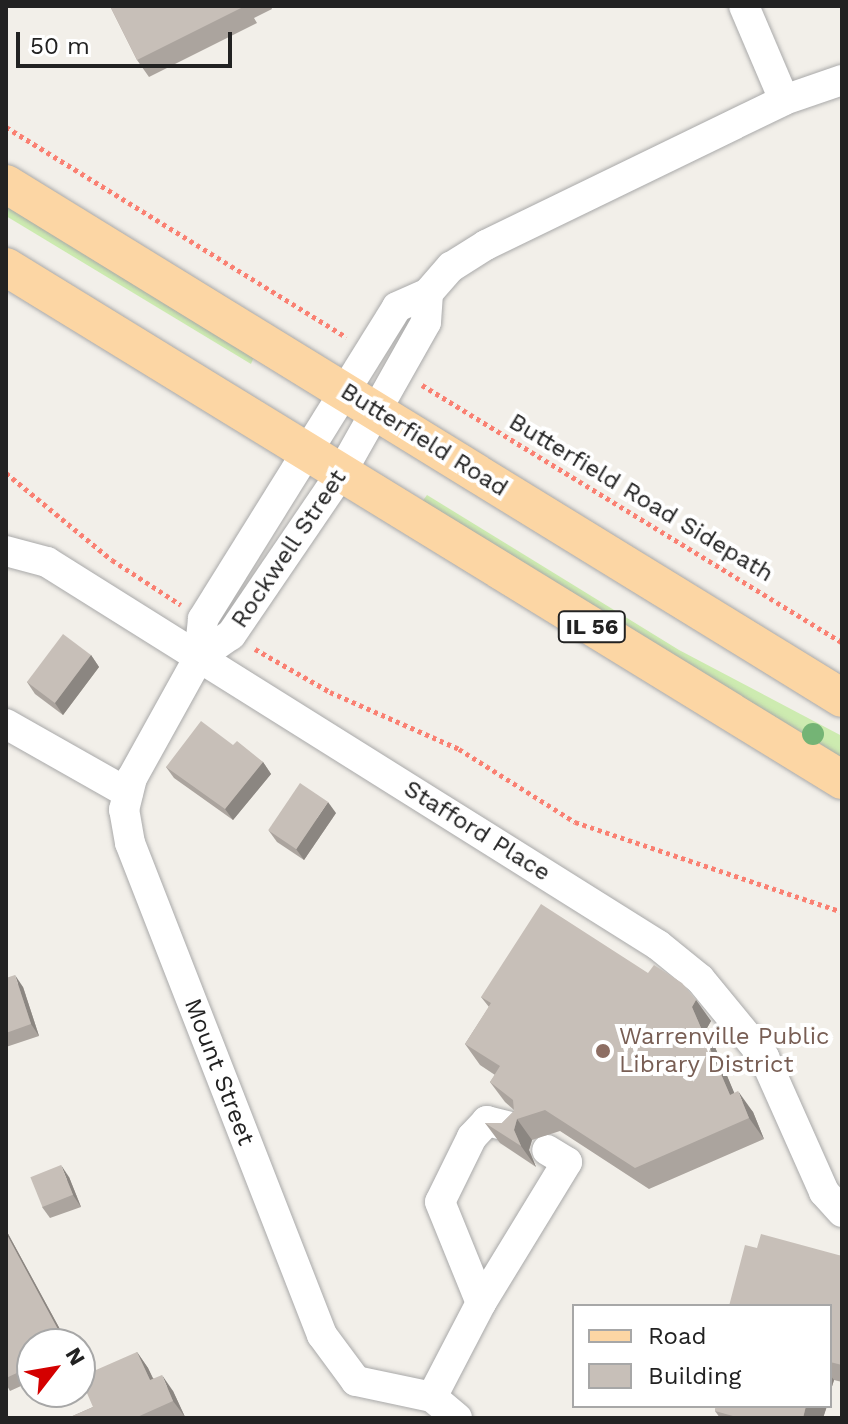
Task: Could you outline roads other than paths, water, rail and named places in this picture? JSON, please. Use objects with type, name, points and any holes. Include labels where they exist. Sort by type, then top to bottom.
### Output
[{"type":"main road","name":"Butterfield Road","points":[[6,184],[842,698]]},
{"type":"main road","name":"IL 56","points":[[6,267],[842,780]]},
{"type":"street","points":[[744,6],[784,100]]},
{"type":"street","name":"Rockwell Street","points":[[199,657],[203,619],[308,453],[342,389],[397,307],[428,293],[451,267],[486,245],[784,100],[842,80]]},
{"type":"street","name":"Rockwell Street","points":[[199,657],[231,635],[341,473],[426,322],[428,293]]},
{"type":"street","name":"Stafford Place","points":[[9,551],[47,562],[658,945],[700,979],[764,1057],[824,1192],[842,1212]]},
{"type":"street","name":"Mount Street","points":[[199,657],[146,748],[128,793],[124,810],[130,843],[322,1335],[356,1381],[432,1397],[457,1418]]},
{"type":"street","points":[[6,724],[128,793]]},
{"type":"street","points":[[481,1303],[440,1202],[472,1137],[487,1121],[511,1127]]},
{"type":"street","points":[[432,1397],[481,1303],[567,1162],[547,1150]]},
{"type":"place","name":"Warrenville Public Library District","points":[[603,1051]]}]
